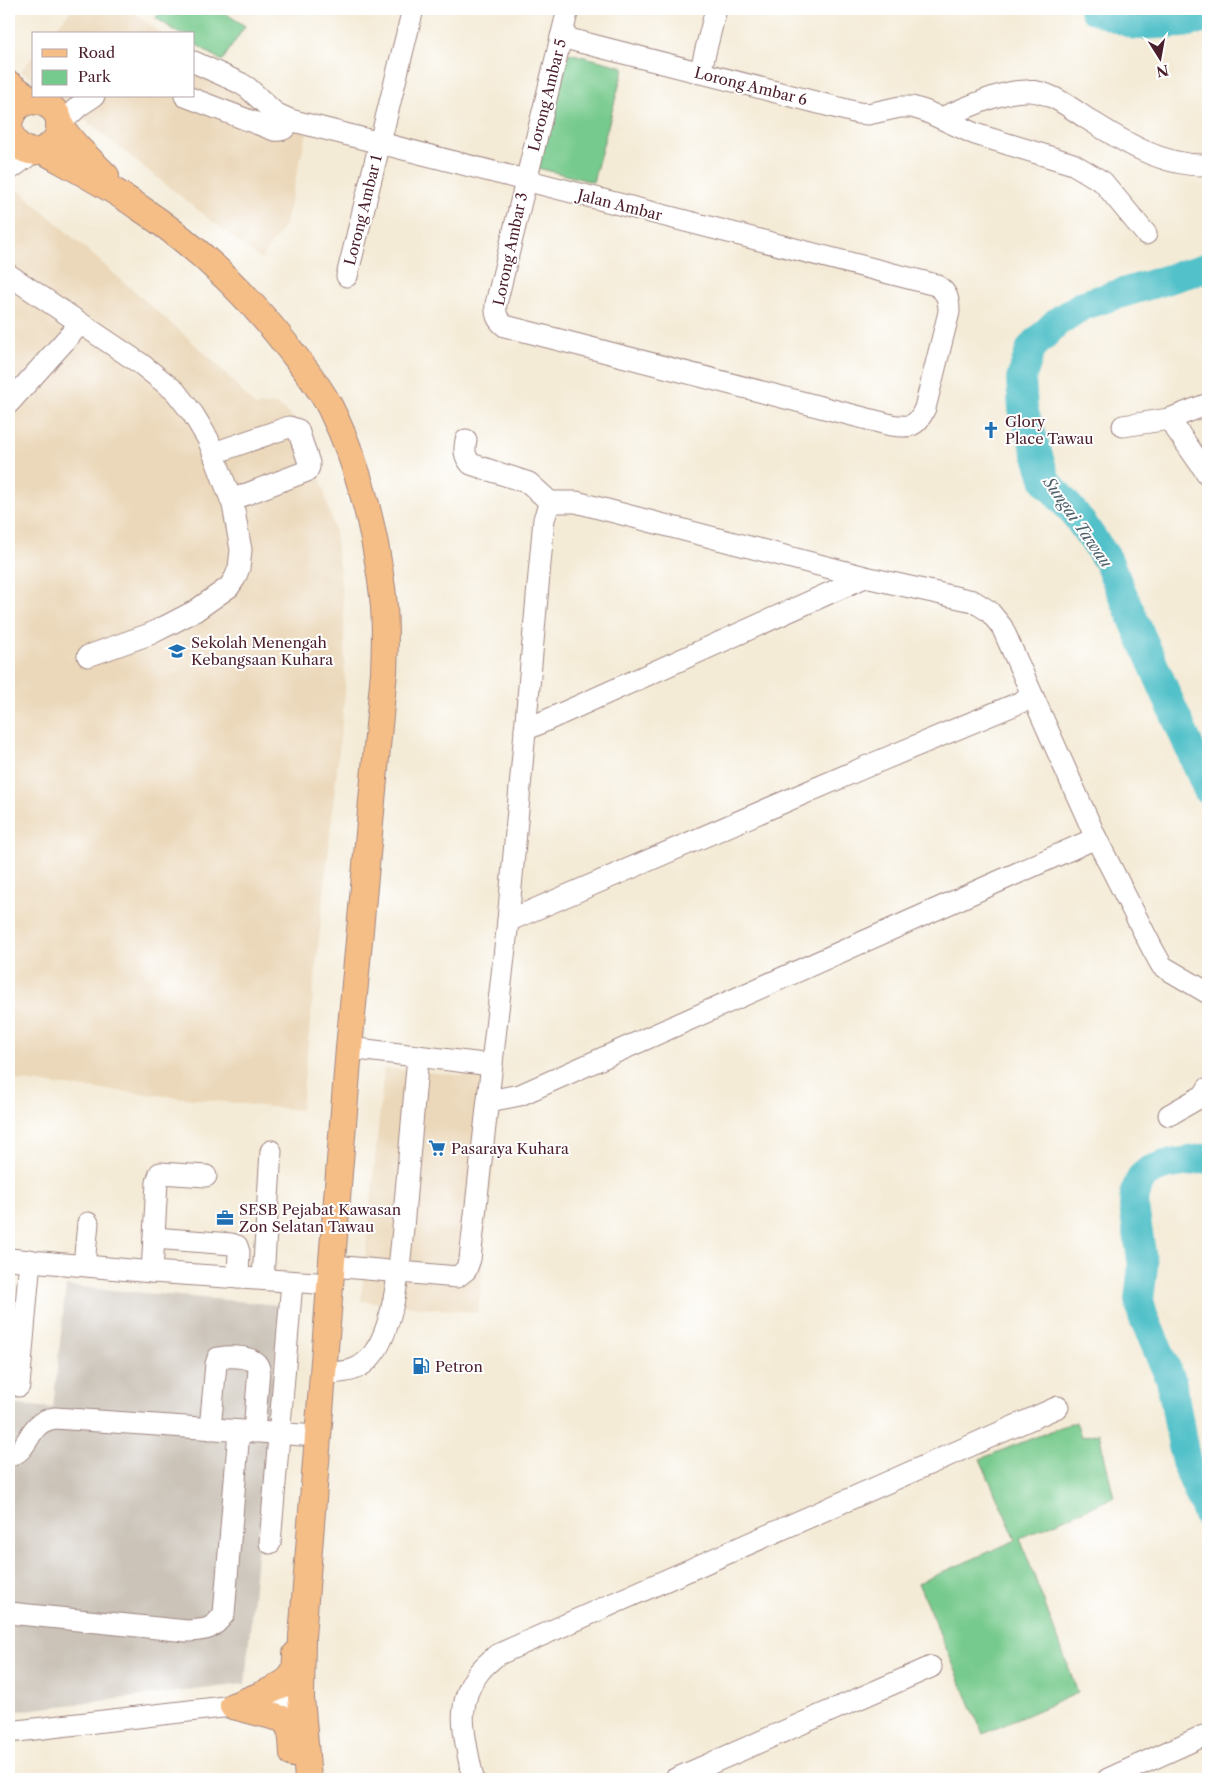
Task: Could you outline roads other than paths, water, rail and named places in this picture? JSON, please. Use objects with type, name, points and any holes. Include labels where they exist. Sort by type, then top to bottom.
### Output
[{"type":"main road","points":[[9,84],[32,93]]},
{"type":"main road","points":[[137,206],[77,147],[60,125],[50,100],[18,106],[10,119],[9,130],[13,140],[19,146],[27,150],[39,151],[137,206],[190,245],[223,275],[279,335],[316,382],[330,407],[345,441],[366,502],[382,589],[385,627],[384,672],[349,1048],[302,1637],[301,1698],[308,1779]]},
{"type":"main road","points":[[39,151],[50,146],[55,140],[60,125]]},
{"type":"main road","points":[[233,1706],[278,1687],[288,1680],[295,1668],[296,1646],[302,1637]]},
{"type":"main road","points":[[233,1706],[277,1717],[283,1719],[288,1724],[291,1730],[297,1779]]},
{"type":"street","name":"Lorong Ambar 1","points":[[347,276],[413,9]]},
{"type":"street","name":"Lorong Ambar 5","points":[[525,180],[568,9]]},
{"type":"street","points":[[700,73],[716,9]]},
{"type":"street","name":"Lorong Ambar 6","points":[[561,37],[858,113],[868,114],[900,107],[912,107],[925,111],[975,134],[1073,164],[1103,182],[1146,234]]},
{"type":"street","name":"Jalan Ambar","points":[[195,62],[240,83],[275,113],[290,120],[936,285],[947,294],[949,302],[949,312],[925,408],[920,418],[914,424],[904,427],[505,326],[497,317]]},
{"type":"street","points":[[941,118],[1012,92],[1044,93],[1062,102],[1123,142],[1180,163],[1208,165]]},
{"type":"street","points":[[60,125],[79,106],[91,98]]},
{"type":"street","points":[[190,98],[274,130],[281,131],[286,128],[290,120]]},
{"type":"street","points":[[9,170],[39,151]]},
{"type":"street","name":"Lorong Ambar 3","points":[[497,317],[496,304],[525,180]]},
{"type":"street","points":[[9,275],[141,364],[175,391],[193,414],[214,453],[231,500],[241,550],[239,568],[229,587],[194,611],[150,634],[88,656]]},
{"type":"street","points":[[9,403],[80,324]]},
{"type":"street","points":[[1123,426],[1169,419],[1208,404]]},
{"type":"street","points":[[1169,419],[1208,475]]},
{"type":"street","points":[[214,453],[289,427],[298,430],[309,463],[307,470],[231,500]]},
{"type":"street","points":[[466,440],[464,450],[466,458],[471,464],[529,483],[550,502],[576,502],[865,577],[973,601],[989,611],[1002,628],[1096,838],[1162,966],[1208,993]]},
{"type":"street","points":[[9,1259],[292,1282],[332,1275],[398,1272],[457,1278],[466,1270],[470,1259],[489,1101],[508,921],[544,519],[550,502]]},
{"type":"street","points":[[525,730],[865,577]]},
{"type":"street","points":[[508,921],[1033,697]]},
{"type":"street","points":[[489,1101],[520,1096],[1096,838]]},
{"type":"street","points":[[349,1048],[492,1065]]},
{"type":"street","points":[[323,1373],[351,1372],[362,1365],[373,1354],[383,1337],[390,1315],[398,1272],[418,1056]]},
{"type":"street","points":[[1169,1115],[1204,1095],[1208,1088]]},
{"type":"street","points":[[262,1279],[271,1151]]},
{"type":"street","points":[[152,1272],[157,1182],[160,1173],[206,1176]]},
{"type":"street","points":[[84,1265],[88,1223]]},
{"type":"street","points":[[154,1238],[232,1244],[237,1246],[239,1252],[238,1278]]},
{"type":"street","points":[[20,1386],[30,1260]]},
{"type":"street","points":[[270,1542],[292,1282]]},
{"type":"street","points":[[9,1613],[187,1631],[202,1630],[216,1624],[224,1614],[247,1431],[259,1369],[258,1364],[253,1360],[218,1358],[210,1428]]},
{"type":"street","points":[[473,1779],[462,1718],[467,1693],[480,1671],[497,1655],[1058,1407]]},
{"type":"street","points":[[9,1456],[19,1452],[38,1424],[55,1418],[317,1436]]},
{"type":"street","points":[[675,1779],[931,1667]]},
{"type":"street","points":[[9,1732],[301,1698]]},
{"type":"street","points":[[1108,1779],[1203,1736]]},
{"type":"waterway","name":"Sungai Tawau","points":[[1094,9],[1136,25],[1183,23],[1208,18]]},
{"type":"waterway","name":"Sungai Tawau","points":[[1208,267],[1083,305],[1057,322],[1031,348],[1021,379],[1023,409],[1046,481],[1075,514],[1107,559],[1208,790]]},
{"type":"waterway","name":"Sungai Tawau","points":[[1208,1158],[1165,1165],[1149,1171],[1142,1177],[1135,1192],[1134,1207],[1143,1266],[1139,1300],[1143,1316],[1171,1380],[1186,1462],[1208,1515]]},
{"type":"place","name":"Glory Place Tawau","points":[[991,430]]},
{"type":"place","name":"Sekolah Menengah Kebangsaan Kuhara","points":[[177,651]]},
{"type":"place","name":"Pasaraya Kuhara","points":[[437,1148]]},
{"type":"place","name":"SESB Pejabat Kawasan Zon Selatan Tawau","points":[[225,1218]]},
{"type":"place","name":"Petron","points":[[421,1366]]}]
